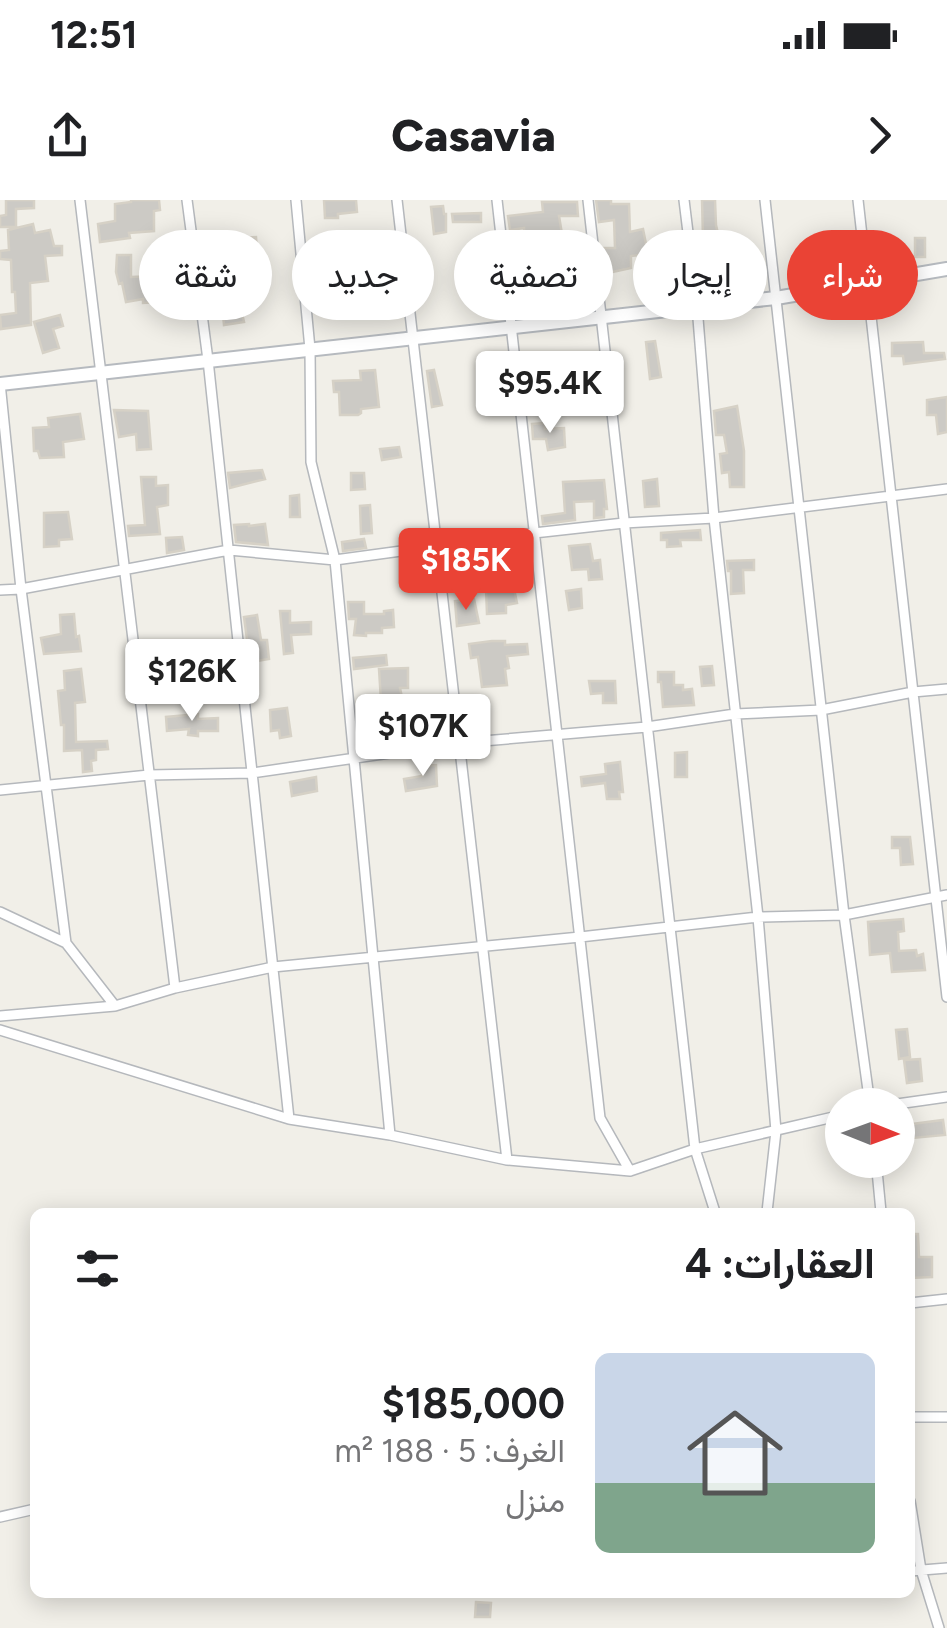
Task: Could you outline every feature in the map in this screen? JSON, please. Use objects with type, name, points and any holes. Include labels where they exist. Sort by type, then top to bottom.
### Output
[{"type":"street","points":[[80,200],[176,988]]},
{"type":"street","points":[[186,200],[208,360],[290,1119]]},
{"type":"street","points":[[296,200],[310,349],[310,462],[336,560],[390,1135]]},
{"type":"street","points":[[396,200],[507,1160]]},
{"type":"street","points":[[497,200],[600,1118],[630,1171]]},
{"type":"street","points":[[588,200],[591,230]]},
{"type":"street","points":[[684,200],[688,230]]},
{"type":"street","points":[[765,200],[844,915],[868,1088]]},
{"type":"street","points":[[858,200],[862,230]]},
{"type":"street","points":[[918,274],[947,269]]},
{"type":"street","points":[[767,299],[787,296]]},
{"type":"street","points":[[66,943],[0,382],[567,320]]},
{"type":"street","points":[[600,320],[695,1149],[714,1208]]},
{"type":"street","points":[[698,320],[714,518],[758,916],[776,1131],[767,1208]]},
{"type":"street","points":[[872,320],[913,692],[941,895],[947,996]]},
{"type":"street","points":[[0,590],[229,550],[336,560],[534,532],[714,518],[947,489]]},
{"type":"street","points":[[0,790],[149,776],[252,773],[459,742],[647,727],[735,714],[822,710],[947,689]]},
{"type":"street","points":[[0,1016],[115,1006],[176,988],[273,968],[758,916],[844,915],[941,895]]},
{"type":"street","points":[[0,912],[66,943],[115,1006]]},
{"type":"street","points":[[0,1030],[290,1119],[507,1160],[630,1171],[695,1149],[825,1118]]},
{"type":"street","points":[[915,1101],[947,1097]]},
{"type":"street","points":[[878,1178],[881,1208]]},
{"type":"street","points":[[915,1303],[947,1299]]},
{"type":"street","points":[[915,1417],[947,1417]]},
{"type":"street","points":[[0,1517],[30,1510]]},
{"type":"street","points":[[939,1628],[915,1571],[947,1568]]},
{"type":"building","points":[[6,200],[34,200],[34,208],[16,209],[16,227],[0,227],[0,216],[6,215]]},
{"type":"building","points":[[159,200],[160,210],[154,211],[154,230],[139,230],[129,233],[130,238],[100,242],[98,224],[115,221],[115,204]]},
{"type":"building","points":[[324,200],[356,200],[357,212],[325,218]]},
{"type":"building","points":[[596,200],[629,204],[630,232],[633,231],[631,268],[613,272],[614,220],[599,222]]},
{"type":"building","points":[[702,200],[715,200],[717,230],[703,230]]},
{"type":"building","points":[[542,202],[577,202],[578,216],[559,216],[561,230],[510,230],[508,216],[543,212]]},
{"type":"building","points":[[443,206],[446,232],[434,234],[431,207]]},
{"type":"building","points":[[481,213],[481,222],[453,222],[452,214]]},
{"type":"building","points":[[33,224],[35,233],[50,230],[54,246],[62,246],[62,255],[45,256],[48,281],[30,283],[31,325],[1,329],[0,315],[16,313],[11,260],[0,259],[0,251],[9,250],[8,230]]},
{"type":"building","points":[[918,238],[925,238],[925,257],[918,257]]},
{"type":"building","points":[[117,255],[131,255],[131,277],[139,277],[139,300],[126,302],[116,272]]},
{"type":"building","points":[[60,315],[63,326],[53,329],[59,348],[43,353],[34,322]]},
{"type":"building","points":[[224,320],[244,322],[224,325]]},
{"type":"building","points":[[655,341],[661,377],[650,379],[646,342]]},
{"type":"building","points":[[923,342],[924,353],[944,353],[945,359],[904,364],[903,356],[892,356],[892,343]]},
{"type":"building","points":[[375,370],[379,407],[361,409],[358,415],[340,415],[339,392],[334,392],[333,381],[361,380],[360,371]]},
{"type":"building","points":[[434,370],[442,405],[432,407],[427,371]]},
{"type":"building","points":[[947,397],[947,432],[938,434],[936,415],[927,415],[927,400]]},
{"type":"building","points":[[737,406],[744,451],[744,487],[730,487],[729,472],[722,473],[720,454],[727,453],[724,435],[716,435],[714,411]]},
{"type":"building","points":[[114,410],[148,411],[151,449],[137,450],[136,434],[119,437]]},
{"type":"building","points":[[80,414],[84,439],[63,442],[64,457],[40,458],[38,451],[34,451],[33,428],[49,427],[48,418]]},
{"type":"building","points":[[545,423],[545,429],[564,428],[565,447],[548,450],[546,439],[533,439],[532,424]]},
{"type":"building","points":[[399,447],[401,457],[382,460],[380,449]]},
{"type":"building","points":[[262,470],[265,479],[230,488],[228,473]]},
{"type":"building","points":[[351,473],[364,473],[365,489],[351,490]]},
{"type":"building","points":[[141,477],[156,477],[156,486],[168,485],[168,505],[157,507],[160,534],[129,536],[128,526],[145,525]]},
{"type":"building","points":[[657,479],[659,506],[645,507],[643,481]]},
{"type":"building","points":[[604,480],[604,517],[594,518],[594,501],[574,502],[575,520],[543,524],[542,516],[565,513],[563,482]]},
{"type":"building","points":[[299,495],[300,517],[290,517],[290,496]]},
{"type":"building","points":[[370,505],[372,533],[361,534],[360,506]]},
{"type":"building","points":[[68,512],[72,539],[59,540],[59,546],[44,547],[44,513]]},
{"type":"building","points":[[265,524],[268,545],[236,542],[234,525]]},
{"type":"building","points":[[700,530],[701,540],[680,540],[681,546],[667,547],[667,540],[661,540],[661,533]]},
{"type":"building","points":[[182,537],[184,550],[167,553],[166,538]]},
{"type":"building","points":[[364,539],[366,548],[343,551],[342,542]]},
{"type":"building","points":[[590,544],[593,561],[600,560],[602,579],[589,580],[588,569],[572,570],[569,546]]},
{"type":"building","points":[[754,560],[754,570],[743,570],[744,593],[731,594],[727,561]]},
{"type":"building","points":[[513,584],[517,603],[506,605],[506,613],[487,614],[486,588]]},
{"type":"building","points":[[581,589],[582,608],[569,610],[566,591]]},
{"type":"building","points":[[474,599],[479,623],[457,626],[455,601]]},
{"type":"building","points":[[348,602],[364,602],[364,614],[393,610],[394,627],[382,628],[382,633],[354,635],[356,619],[349,619]]},
{"type":"building","points":[[280,611],[290,611],[290,623],[311,622],[311,634],[291,635],[293,653],[284,654]]},
{"type":"building","points":[[74,614],[81,651],[44,654],[41,638],[61,634],[60,615]]},
{"type":"building","points":[[257,615],[261,640],[267,640],[269,659],[250,662],[244,617]]},
{"type":"building","points":[[469,644],[527,644],[528,654],[507,656],[507,685],[482,687],[478,657],[471,658]]},
{"type":"building","points":[[386,655],[387,665],[354,669],[353,658]]},
{"type":"building","points":[[712,666],[714,685],[702,686],[700,667]]},
{"type":"building","points":[[408,668],[408,688],[400,688],[404,707],[377,710],[376,701],[381,701],[379,669]]},
{"type":"building","points":[[81,669],[85,702],[75,703],[76,742],[107,741],[108,749],[96,750],[92,771],[83,772],[82,750],[64,751],[58,691],[65,690],[64,671]]},
{"type":"building","points":[[658,672],[674,672],[674,685],[692,689],[694,705],[663,707]]},
{"type":"building","points":[[589,681],[615,681],[616,703],[603,703],[603,693],[591,694]]},
{"type":"building","points":[[287,708],[291,736],[280,738],[279,730],[271,731],[270,710]]},
{"type":"building","points":[[198,714],[198,719],[218,718],[218,731],[198,731],[198,736],[188,735],[189,729],[167,731],[166,717]]},
{"type":"building","points":[[687,752],[687,777],[675,777],[675,753]]},
{"type":"building","points":[[620,762],[620,799],[607,799],[605,783],[582,786],[581,777],[606,774],[605,764]]},
{"type":"building","points":[[436,765],[437,786],[406,791],[404,779],[422,776],[422,766]]},
{"type":"building","points":[[316,777],[317,791],[292,796],[290,782]]},
{"type":"building","points":[[892,837],[910,837],[913,864],[901,865],[900,848],[892,848]]},
{"type":"building","points":[[903,919],[904,931],[898,932],[899,951],[916,950],[917,956],[923,954],[925,970],[892,972],[890,953],[870,955],[868,922]]},
{"type":"building","points":[[907,1029],[910,1057],[899,1059],[896,1030]]},
{"type":"building","points":[[920,1059],[922,1081],[907,1083],[904,1060]]},
{"type":"building","points":[[943,1120],[945,1135],[915,1138],[915,1124]]},
{"type":"building","points":[[915,1234],[919,1257],[932,1257],[932,1277],[915,1278]]},
{"type":"building","points":[[476,1602],[491,1603],[490,1617],[475,1617]]}]
